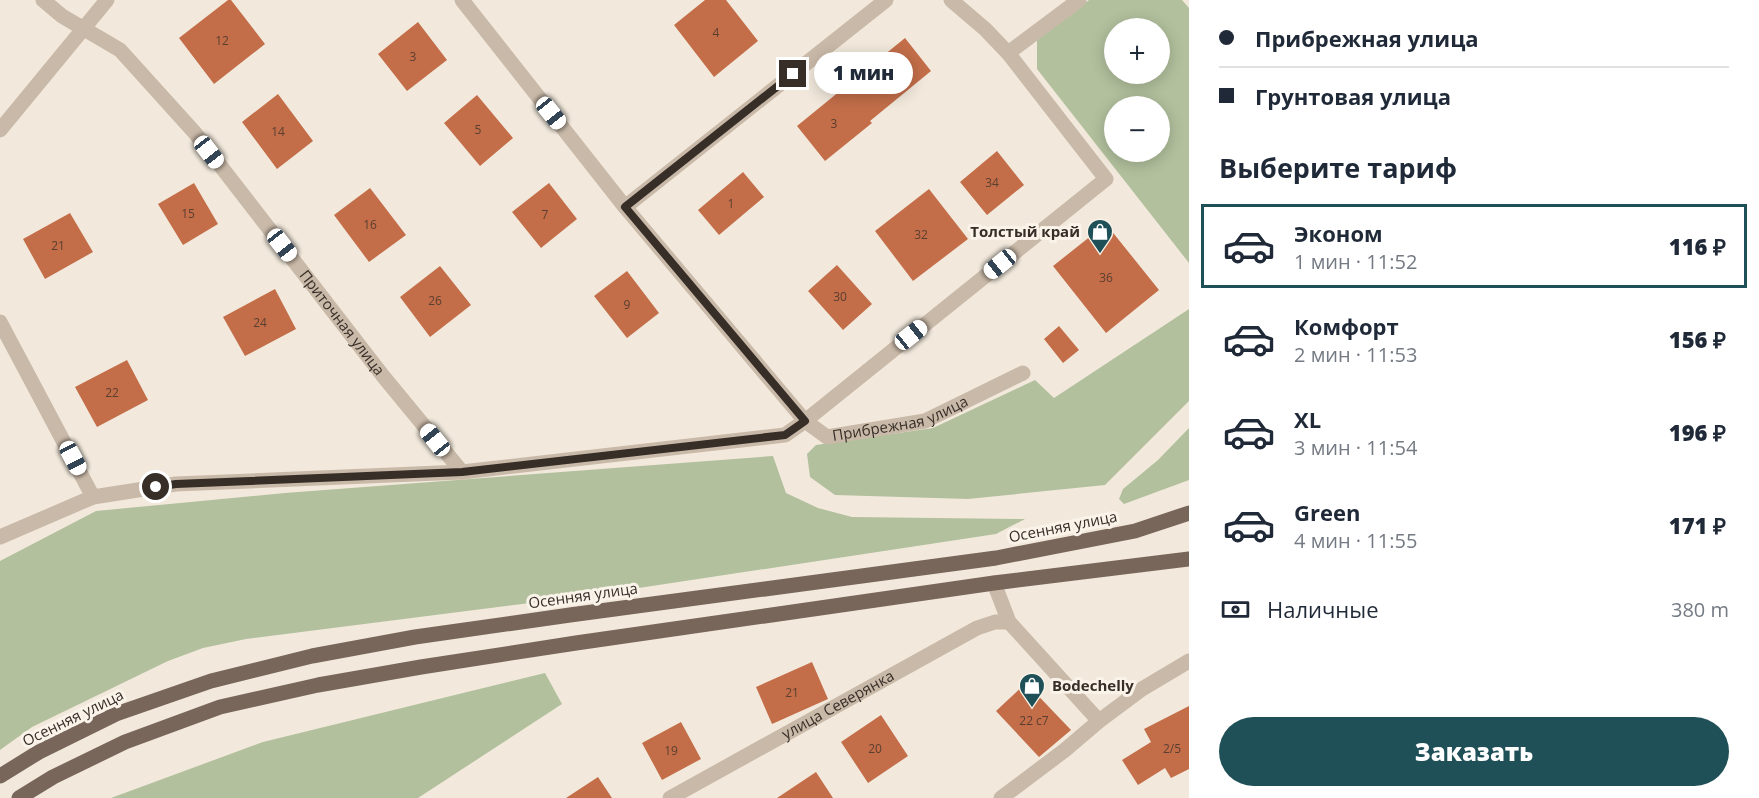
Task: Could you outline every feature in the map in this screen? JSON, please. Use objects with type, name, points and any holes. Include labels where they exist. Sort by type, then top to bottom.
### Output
[{"type":"main road","name":"Осенняя улица","points":[[0,776],[39,752],[116,714],[211,681],[312,656],[415,637],[996,558],[1136,531],[1189,513]]},
{"type":"main road","points":[[19,798],[53,777],[125,742],[220,707],[318,685],[576,643],[994,583],[1189,559]]},
{"type":"street","name":"Приточная улица","points":[[43,0],[62,16],[120,50],[195,134],[383,376],[462,472]]},
{"type":"street","points":[[0,130],[108,0]]},
{"type":"street","name":"Прибрежная улица","points":[[462,0],[625,207],[805,421],[827,437],[925,421],[1023,373]]},
{"type":"street","points":[[625,207],[886,0]]},
{"type":"street","points":[[0,537],[93,496],[176,484],[462,472],[785,435],[1106,179],[1008,52],[986,29],[951,0]]},
{"type":"street","points":[[1008,52],[1079,0]]},
{"type":"street","points":[[0,322],[93,496]]},
{"type":"street","points":[[994,583],[1009,622],[1099,721]]},
{"type":"street","name":"улица Северянка","points":[[670,798],[977,628],[995,622],[1009,622]]},
{"type":"street","points":[[1001,798],[1099,721],[1143,689],[1189,661]]},
{"type":"green space","points":[[1089,0],[1182,0],[1189,8],[1189,263],[1110,162],[1170,162],[1170,96],[1104,96],[1104,155],[1037,69],[1037,39]]},
{"type":"green space","points":[[1189,309],[1189,401],[1105,485],[968,499],[835,495],[810,477],[807,454],[816,445],[933,428],[1035,380],[1054,398]]},
{"type":"green space","points":[[1189,428],[1189,480],[1124,504],[1119,499],[1123,489],[1158,460]]},
{"type":"green space","points":[[773,456],[786,493],[818,508],[852,517],[1025,519],[996,534],[586,596],[246,639],[203,648],[168,661],[32,727],[0,750],[0,561],[96,511],[285,493]]},
{"type":"green space","points":[[545,673],[562,704],[418,798],[111,798],[263,742]]},
{"type":"building","points":[[231,0],[265,44],[214,84],[179,38]]},
{"type":"building","points":[[705,0],[726,0],[758,41],[714,77],[674,25]]},
{"type":"building","points":[[418,22],[447,60],[407,91],[378,54]]},
{"type":"building","points":[[905,38],[931,71],[825,161],[797,126]]},
{"type":"building","points":[[278,94],[313,141],[277,169],[242,122]]},
{"type":"building","points":[[477,95],[513,138],[480,166],[444,123]]},
{"type":"building","points":[[997,151],[1024,185],[987,215],[960,182]]},
{"type":"building","points":[[743,172],[764,197],[719,235],[698,210]]},
{"type":"building","points":[[194,183],[218,224],[183,245],[158,204]]},
{"type":"building","points":[[549,183],[577,219],[541,248],[512,212]]},
{"type":"building","points":[[370,188],[406,235],[369,262],[334,215]]},
{"type":"building","points":[[929,189],[968,239],[913,281],[875,231]]},
{"type":"building","points":[[70,213],[93,252],[45,279],[23,239]]},
{"type":"building","points":[[1106,224],[1159,290],[1106,333],[1053,266]]},
{"type":"building","points":[[837,265],[872,304],[843,330],[808,291]]},
{"type":"building","points":[[440,266],[471,305],[430,337],[400,297]]},
{"type":"building","points":[[627,271],[659,313],[627,338],[594,296]]},
{"type":"building","points":[[275,289],[296,329],[245,356],[223,317]]},
{"type":"building","points":[[1059,326],[1079,350],[1063,363],[1044,339]]},
{"type":"building","points":[[127,360],[148,400],[97,427],[75,387]]},
{"type":"building","points":[[812,662],[828,699],[772,724],[756,687]]},
{"type":"building","points":[[1026,683],[1071,730],[1039,757],[996,711]]},
{"type":"building","points":[[1189,706],[1189,769],[1171,778],[1165,768],[1138,785],[1122,760],[1151,742],[1144,729]]},
{"type":"building","points":[[881,715],[908,756],[868,783],[841,742]]},
{"type":"building","points":[[681,722],[701,759],[662,780],[642,743]]},
{"type":"building","points":[[816,772],[833,798],[777,798]]},
{"type":"building","points":[[598,777],[612,798],[566,798]]},
{"type":"place","name":"Толстый край","points":[[1100,255]]},
{"type":"place","name":"Bodechelly","points":[[1032,709]]},
{"type":"route","points":[[156,487],[176,484],[462,472],[785,435],[805,421],[625,207],[793,74]]}]
